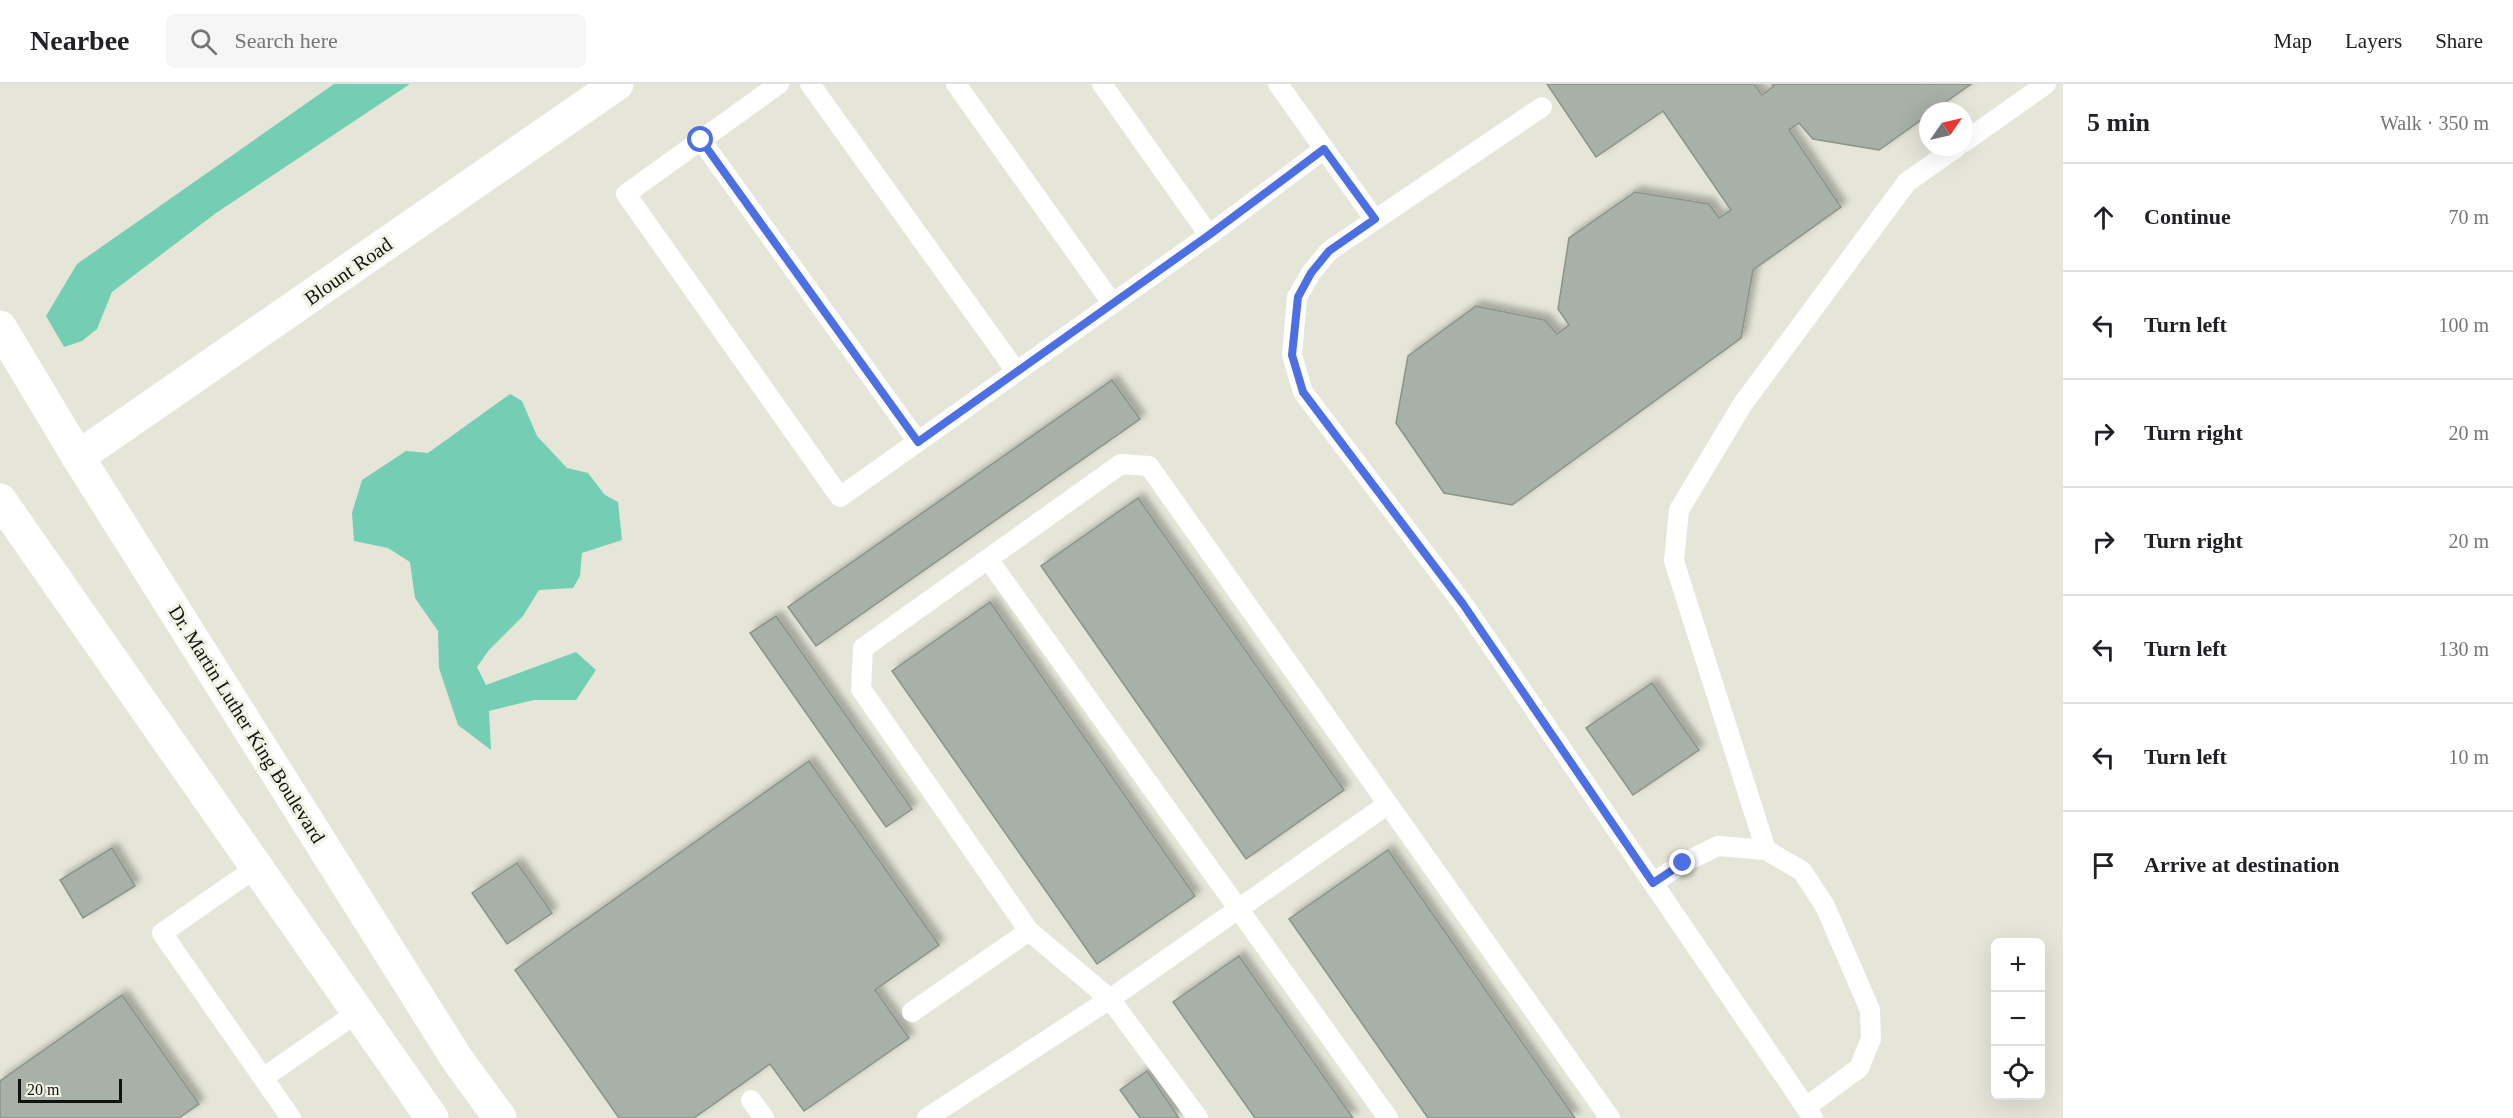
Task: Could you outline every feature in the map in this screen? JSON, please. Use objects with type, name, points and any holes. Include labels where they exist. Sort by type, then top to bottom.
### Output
[{"type":"main road","name":"Blount Road","points":[[78,457],[616,84]]},
{"type":"main road","name":"Dr. Martin Luther King Boulevard","points":[[0,327],[78,457],[451,1049],[500,1118]]},
{"type":"main road","points":[[0,500],[432,1118]]},
{"type":"lane","points":[[779,84],[626,194],[840,497],[1209,235],[1324,149]]},
{"type":"lane","points":[[810,84],[1016,371]]},
{"type":"lane","points":[[956,84],[1112,303]]},
{"type":"lane","points":[[1102,84],[1209,235]]},
{"type":"lane","points":[[1278,84],[1375,219]]},
{"type":"lane","points":[[1973,136],[2046,84]]},
{"type":"lane","points":[[1542,107],[1329,251],[1311,273],[1298,297],[1292,355],[1303,392],[1463,604],[1809,1113],[1859,1068],[1871,1039],[1870,1010],[1825,906],[1814,889],[1802,872],[1766,850],[1718,846],[1683,863],[1653,883]]},
{"type":"lane","points":[[701,140],[918,442]]},
{"type":"lane","points":[[1766,850],[1674,561],[1678,510],[1742,405],[1907,182],[1944,156]]},
{"type":"lane","points":[[1198,1118],[1110,999],[1029,931],[861,690],[864,648],[1121,464],[1149,466],[1610,1118]]},
{"type":"lane","points":[[988,559],[1240,908],[1388,1118]]},
{"type":"lane","points":[[927,1118],[1110,999],[1388,804]]},
{"type":"lane","points":[[257,867],[162,933],[291,1118]]},
{"type":"lane","points":[[912,1012],[1029,931]]},
{"type":"lane","points":[[263,1078],[358,1012]]},
{"type":"lane","points":[[751,1100],[764,1118]]},
{"type":"shaded area","points":[[334,84],[410,84],[216,213],[112,292],[97,329],[82,341],[64,347],[46,316],[77,264]]},
{"type":"shaded area","points":[[510,394],[522,401],[537,436],[567,468],[588,473],[605,495],[618,502],[622,540],[582,553],[580,576],[573,588],[539,590],[523,616],[489,650],[477,667],[486,685],[576,652],[596,670],[576,700],[534,700],[489,711],[491,750],[458,725],[439,668],[438,631],[415,598],[410,562],[388,548],[354,541],[352,513],[362,480],[406,451],[428,453]]},
{"type":"building","points":[[1547,84],[1754,84],[1762,95],[1774,86],[1772,84],[1971,84],[1946,102],[1919,102],[1919,121],[1879,150],[1813,139],[1799,123],[1789,130],[1841,207],[1753,270],[1741,338],[1512,505],[1444,493],[1396,423],[1408,356],[1476,306],[1545,320],[1557,334],[1569,325],[1558,309],[1569,238],[1635,192],[1709,204],[1719,218],[1731,210],[1663,111],[1596,157]]},
{"type":"building","points":[[1112,380],[1140,419],[816,646],[788,607]]},
{"type":"building","points":[[1138,498],[1344,790],[1246,859],[1041,566]]},
{"type":"building","points":[[990,602],[1195,896],[1097,964],[892,671]]},
{"type":"building","points":[[776,616],[912,809],[886,827],[750,633]]},
{"type":"building","points":[[1652,683],[1699,750],[1633,795],[1586,728]]},
{"type":"building","points":[[809,761],[939,945],[875,990],[909,1038],[804,1111],[770,1064],[694,1118],[619,1118],[515,970]]},
{"type":"building","points":[[112,848],[135,886],[83,918],[60,880]]},
{"type":"building","points":[[1388,850],[1575,1118],[1428,1118],[1289,919]]},
{"type":"building","points":[[517,863],[552,913],[507,944],[472,893]]},
{"type":"building","points":[[1239,956],[1353,1118],[1255,1118],[1173,1002]]},
{"type":"building","points":[[122,995],[199,1104],[179,1118],[0,1118],[0,1081]]},
{"type":"building","points":[[1147,1071],[1179,1118],[1140,1118],[1120,1090]]},
{"type":"route","points":[[701,140],[918,442],[1209,235],[1324,149],[1375,219],[1329,251],[1311,273],[1298,297],[1292,355],[1303,392],[1463,604],[1653,883],[1683,863]]}]
